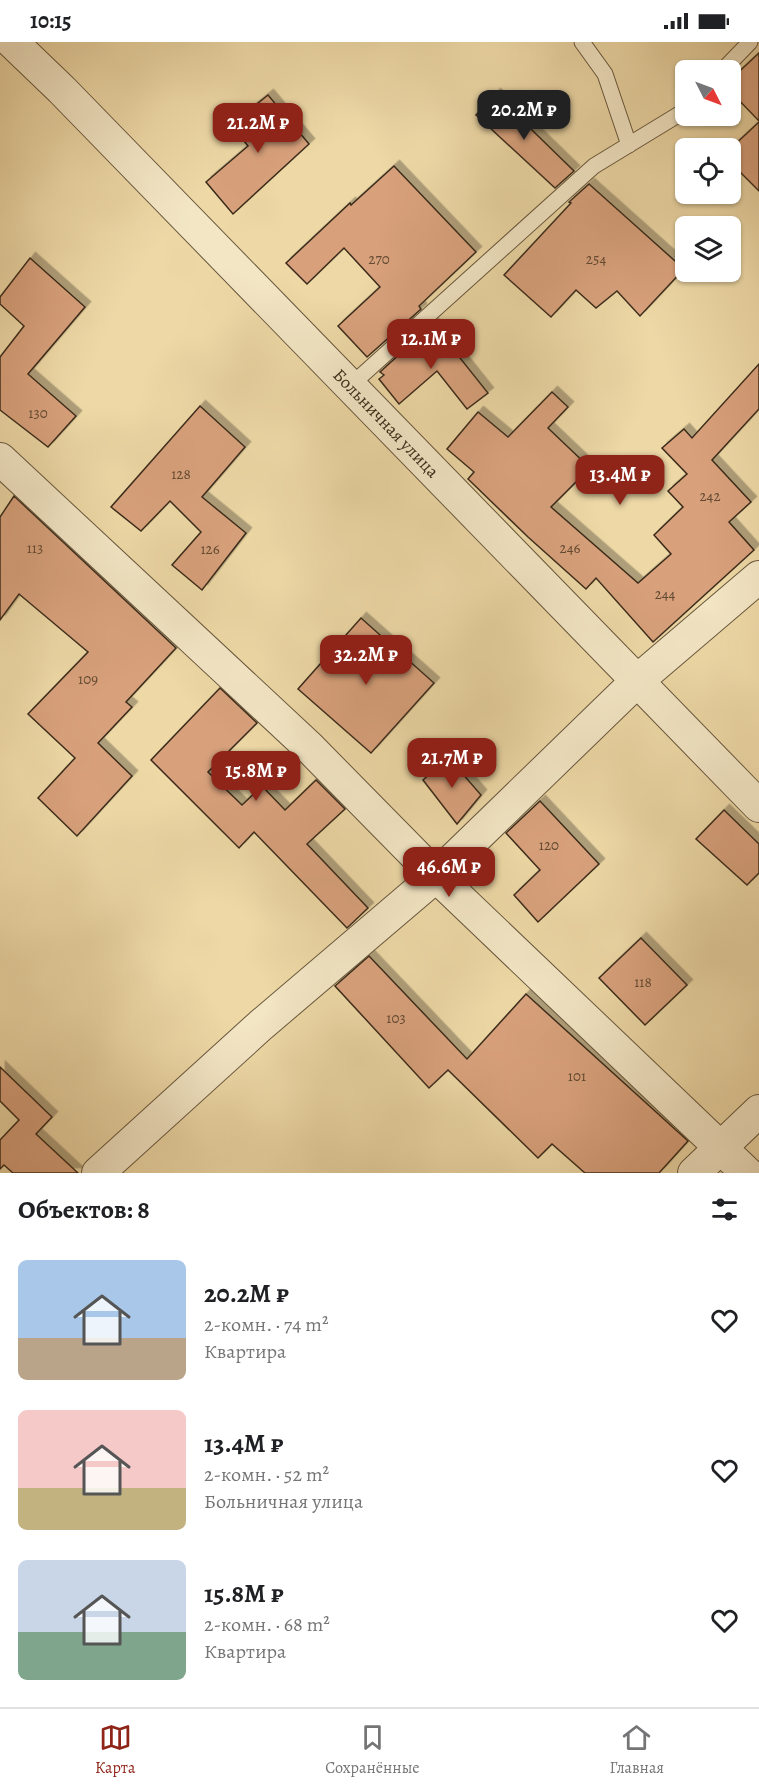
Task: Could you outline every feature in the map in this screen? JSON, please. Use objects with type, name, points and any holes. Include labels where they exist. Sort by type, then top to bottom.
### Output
[{"type":"street","name":"Больничная улица","points":[[12,42],[759,806]]},
{"type":"street","points":[[0,459],[309,747],[436,876],[747,1173]]},
{"type":"street","points":[[98,1173],[261,1025],[436,876],[638,681],[759,577]]},
{"type":"street","points":[[694,1173],[759,1111]]},
{"type":"lane","points":[[582,42],[605,74],[629,146]]},
{"type":"lane","points":[[733,60],[750,42]]},
{"type":"lane","points":[[350,386],[594,166],[675,117]]},
{"type":"building","points":[[759,53],[759,121],[741,102],[741,70]]},
{"type":"building","points":[[495,94],[574,171],[555,188],[476,115]]},
{"type":"building","points":[[268,95],[309,144],[233,214],[206,182],[248,146],[231,125]]},
{"type":"building","points":[[759,122],[759,191],[741,173],[741,139]]},
{"type":"building","points":[[394,166],[476,252],[419,306],[421,309],[367,357],[338,326],[380,287],[344,248],[307,284],[286,263],[350,203],[351,205]]},
{"type":"building","points":[[589,184],[675,261],[675,279],[640,316],[617,291],[596,308],[576,290],[551,317],[504,275],[571,203],[569,202]]},
{"type":"building","points":[[30,258],[85,307],[28,374],[76,416],[48,447],[0,410],[0,357],[24,326],[0,304],[0,297]]},
{"type":"building","points":[[433,324],[488,393],[467,409],[437,371],[399,404],[379,379],[384,375],[380,372]]},
{"type":"building","points":[[759,364],[759,409],[712,460],[751,502],[729,522],[754,550],[653,642],[596,578],[586,589],[528,537],[468,479],[474,472],[447,449],[478,412],[508,437],[552,392],[568,407],[548,428],[590,468],[551,507],[638,583],[671,554],[654,535],[683,507],[668,491],[687,474],[662,448],[684,429],[692,438]]},
{"type":"building","points":[[200,406],[245,447],[202,497],[246,533],[202,590],[172,565],[201,532],[170,501],[141,531],[111,507]]},
{"type":"building","points":[[14,496],[176,648],[126,702],[132,707],[98,743],[132,776],[77,836],[38,798],[75,758],[28,714],[88,652],[19,594],[0,620],[0,517]]},
{"type":"building","points":[[361,618],[434,683],[371,753],[298,689]]},
{"type":"building","points":[[220,688],[257,723],[208,772],[242,805],[262,786],[285,810],[316,780],[345,809],[307,844],[368,908],[347,928],[254,832],[239,848],[151,760]]},
{"type":"building","points":[[448,757],[481,795],[457,824],[423,780]]},
{"type":"building","points":[[540,801],[599,864],[538,922],[514,895],[540,870],[506,833]]},
{"type":"building","points":[[724,810],[759,844],[759,873],[747,885],[696,839]]},
{"type":"building","points":[[641,938],[687,985],[645,1025],[599,978]]},
{"type":"building","points":[[369,956],[467,1059],[526,994],[688,1141],[659,1173],[585,1173],[552,1144],[538,1158],[448,1070],[429,1088],[335,986]]},
{"type":"building","points":[[0,1067],[52,1117],[36,1134],[78,1173],[13,1173],[4,1165],[0,1169],[0,1140],[19,1120],[0,1101]]}]
